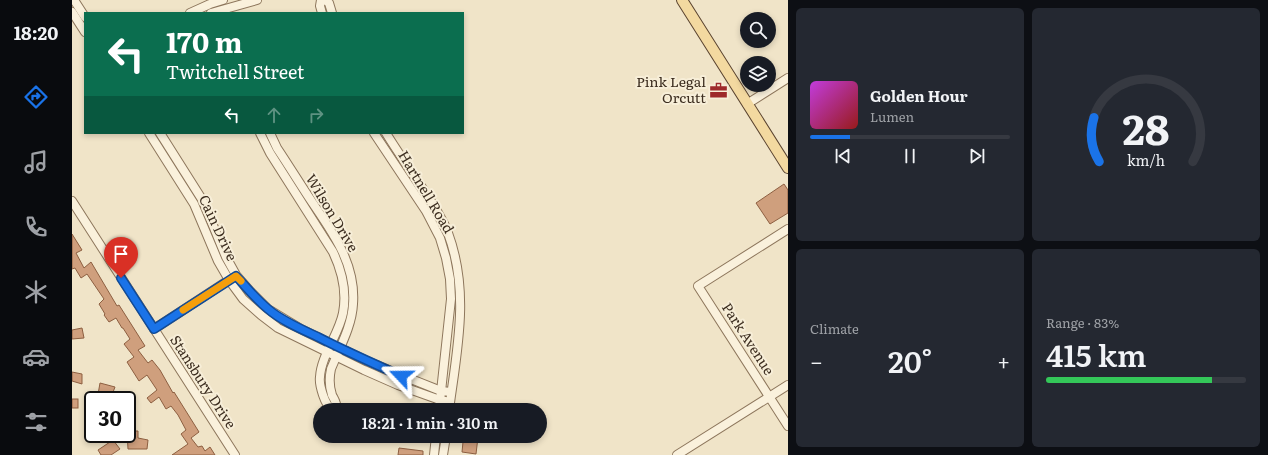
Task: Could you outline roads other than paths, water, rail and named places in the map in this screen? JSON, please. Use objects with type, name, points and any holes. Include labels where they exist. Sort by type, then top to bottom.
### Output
[{"type":"main road","points":[[682,0],[788,168]]},
{"type":"street","points":[[74,0],[84,15]]},
{"type":"street","points":[[192,12],[210,4],[232,6],[257,0]]},
{"type":"street","points":[[321,0],[320,6],[322,12]]},
{"type":"street","points":[[325,0],[329,3],[332,12]]},
{"type":"street","points":[[213,12],[223,4]]},
{"type":"street","points":[[72,12],[84,30]]},
{"type":"street","points":[[747,104],[788,78]]},
{"type":"street","name":"Cain Drive","points":[[151,134],[194,204],[218,261],[229,280],[244,299],[261,315],[278,328],[336,357],[398,385],[445,403]]},
{"type":"street","name":"Cain Drive","points":[[161,134],[203,201],[236,276],[268,309],[301,329],[401,376],[442,391],[451,392]]},
{"type":"street","name":"Wilson Drive","points":[[260,134],[270,153],[333,252],[340,267],[344,300],[343,314],[322,364],[320,376],[320,386],[326,403]]},
{"type":"street","name":"Wilson Drive","points":[[270,134],[277,148],[336,238],[350,270],[353,287],[353,304],[350,321],[331,370],[329,384],[336,403]]},
{"type":"street","name":"Hartnell Road","points":[[376,134],[426,211],[440,238],[446,258],[450,279],[451,299],[440,403]]},
{"type":"street","name":"Hartnell Road","points":[[387,134],[434,206],[448,232],[455,256],[461,299],[459,335],[450,403]]},
{"type":"street","points":[[166,160],[174,155]]},
{"type":"street","points":[[294,192],[302,186]]},
{"type":"street","name":"Stansbury Drive","points":[[72,201],[235,455]]},
{"type":"street","points":[[426,211],[434,206]]},
{"type":"street","name":"Park Avenue","points":[[788,229],[698,286],[788,426]]},
{"type":"street","points":[[154,329],[236,276]]},
{"type":"street","points":[[677,455],[788,385]]},
{"type":"street","points":[[434,455],[435,443]]},
{"type":"street","points":[[443,455],[445,443]]},
{"type":"place","name":"Pink Legal Orcutt","points":[[719,90]]}]
